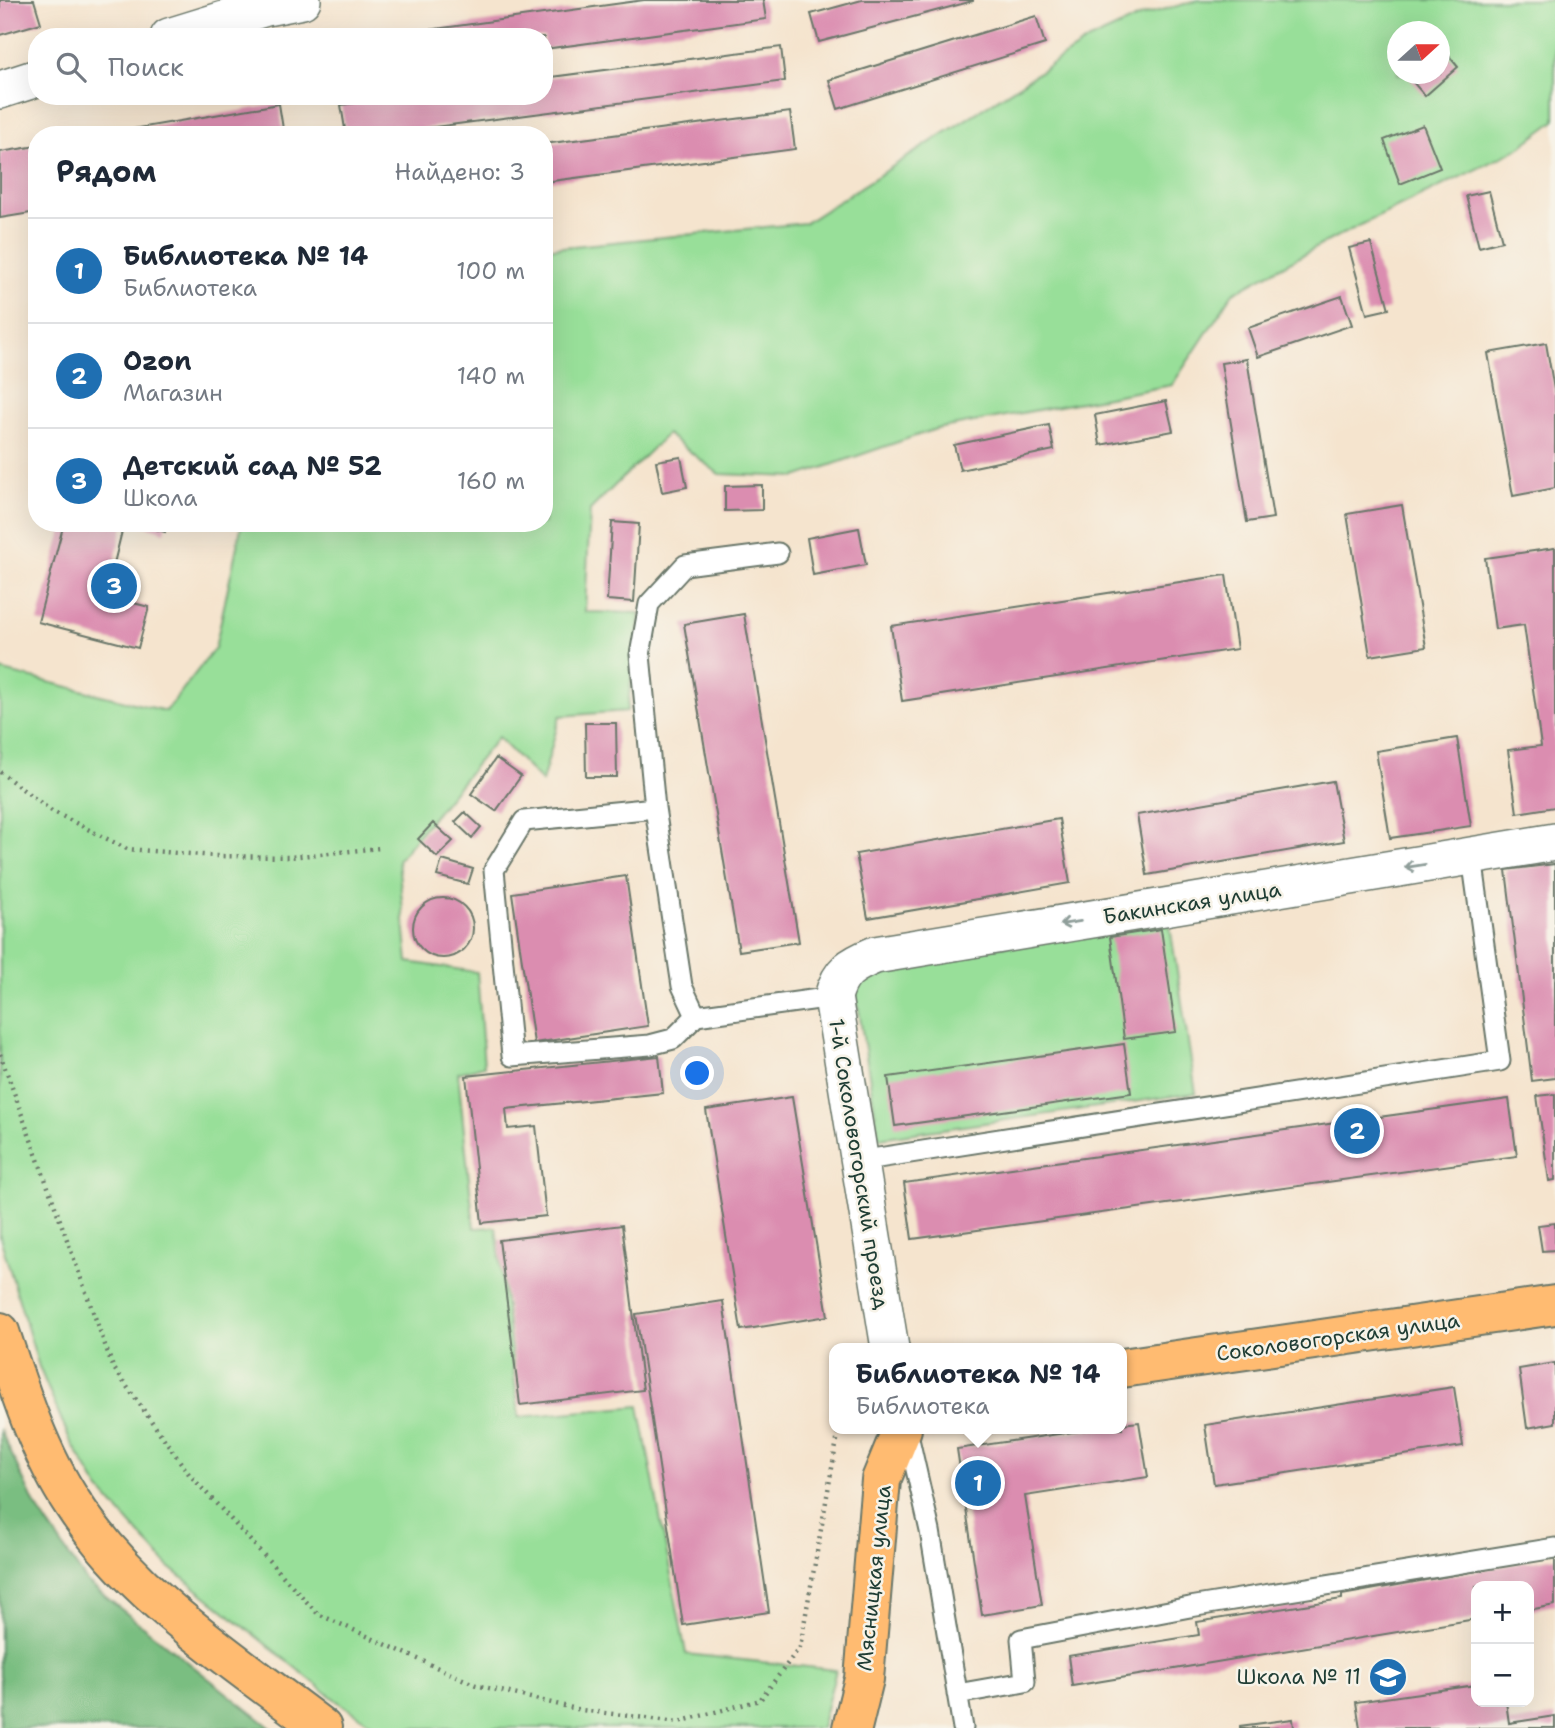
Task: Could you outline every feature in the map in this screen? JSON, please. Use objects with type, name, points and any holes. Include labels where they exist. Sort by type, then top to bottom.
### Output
[{"type":"main road","name":"Соколовогорская улица","points":[[1127,1367],[1555,1305]]},
{"type":"main road","points":[[0,1332],[45,1453],[73,1504],[116,1558],[171,1612],[322,1728]]},
{"type":"main road","name":"Мясницкая улица","points":[[852,1728],[864,1679],[881,1480],[900,1434]]},
{"type":"street","points":[[195,28],[265,4],[302,0]]},
{"type":"street","points":[[0,90],[28,81]]},
{"type":"street","name":"Бакинская улица","points":[[835,989],[846,968],[875,955],[1555,842]]},
{"type":"street","name":"1-й Соколовогорский проезд","points":[[835,989],[859,1161],[889,1343]]},
{"type":"lane","points":[[696,1016],[682,986],[655,808],[640,655],[649,604],[685,565],[778,553]]},
{"type":"lane","points":[[655,808],[524,821],[494,870],[513,1056],[650,1045],[673,1039],[696,1016],[835,989]]},
{"type":"lane","points":[[859,1161],[1500,1061],[1472,857]]},
{"type":"lane","points":[[908,1434],[930,1531],[963,1728]]},
{"type":"lane","points":[[957,1694],[1026,1682],[1021,1639],[1190,1607],[1555,1548]]},
{"type":"path","points":[[0,772],[50,810],[127,849],[215,856],[290,857],[380,849]]},
{"type":"path","points":[[0,1054],[113,1367],[188,1474],[318,1614],[476,1685],[582,1710],[678,1722],[760,1700],[800,1647],[838,1434]]},
{"type":"green space","points":[[1199,0],[1555,0],[1555,121],[1516,150],[1330,240],[1233,293],[1172,385],[936,429],[796,477],[719,474],[667,434],[590,510],[585,612],[640,613],[627,711],[560,716],[542,782],[498,737],[398,860],[408,962],[477,972],[484,1066],[458,1073],[474,1228],[496,1227],[519,1417],[639,1406],[686,1654],[836,1670],[821,1728],[378,1728],[337,1701],[168,1566],[99,1489],[70,1440],[39,1367],[0,1237],[0,670],[166,711],[215,648],[240,532],[553,532],[553,248],[805,223],[1089,40],[1144,15]]},
{"type":"green space","points":[[1169,920],[1196,1093],[879,1138],[856,992],[863,978],[881,965]]},
{"type":"green space","points":[[0,1429],[35,1505],[87,1582],[271,1728],[0,1728]]},
{"type":"building","points":[[0,0],[34,0],[41,23],[0,35]]},
{"type":"building","points":[[644,0],[763,0],[766,19],[553,48],[553,28],[443,28]]},
{"type":"building","points":[[862,0],[973,1],[819,42],[811,14]]},
{"type":"building","points":[[1036,16],[1045,44],[838,109],[829,80]]},
{"type":"building","points":[[781,47],[785,81],[442,126],[344,126],[341,105],[553,105],[553,77]]},
{"type":"building","points":[[1450,57],[1458,67],[1450,74]]},
{"type":"building","points":[[1415,84],[1439,84],[1425,96]]},
{"type":"building","points":[[279,105],[283,126],[151,126]]},
{"type":"building","points":[[790,112],[795,149],[553,181],[553,143]]},
{"type":"building","points":[[1423,125],[1440,168],[1400,184],[1384,140]]},
{"type":"building","points":[[28,147],[28,213],[0,218],[0,152]]},
{"type":"building","points":[[1489,191],[1502,241],[1479,247],[1466,196]]},
{"type":"building","points":[[1371,243],[1389,309],[1367,314],[1349,248]]},
{"type":"building","points":[[1342,296],[1352,325],[1258,357],[1248,328]]},
{"type":"building","points":[[1546,343],[1555,395],[1555,488],[1513,496],[1488,353]]},
{"type":"building","points":[[1247,359],[1273,518],[1247,522],[1221,363]]},
{"type":"building","points":[[1166,401],[1173,431],[1100,445],[1095,415]]},
{"type":"building","points":[[1049,425],[1054,450],[960,470],[954,445]]},
{"type":"building","points":[[681,457],[687,487],[662,492],[656,461]]},
{"type":"building","points":[[762,485],[762,510],[725,511],[725,486]]},
{"type":"building","points":[[1402,505],[1426,647],[1370,656],[1347,514]]},
{"type":"building","points":[[612,522],[639,524],[634,602],[607,600]]},
{"type":"building","points":[[859,528],[866,565],[813,575],[807,538]]},
{"type":"building","points":[[62,532],[122,532],[106,596],[149,607],[138,648],[38,622]]},
{"type":"building","points":[[1555,548],[1555,807],[1517,813],[1508,750],[1541,746],[1524,625],[1495,629],[1485,558]]},
{"type":"building","points":[[1226,575],[1237,649],[902,701],[891,626]]},
{"type":"building","points":[[744,614],[799,942],[739,951],[684,624]]},
{"type":"building","points":[[585,723],[616,723],[617,777],[586,777]]},
{"type":"building","points":[[1457,738],[1471,826],[1390,838],[1376,751]]},
{"type":"building","points":[[496,758],[521,776],[496,811],[471,794]]},
{"type":"building","points":[[1333,781],[1344,841],[1147,875],[1137,815]]},
{"type":"building","points":[[465,812],[481,827],[472,838],[455,822]]},
{"type":"building","points":[[1059,819],[1070,883],[868,918],[856,854]]},
{"type":"building","points":[[433,823],[453,841],[437,857],[418,839]]},
{"type":"building","points":[[442,860],[473,869],[468,884],[437,876]]},
{"type":"building","points":[[1555,864],[1555,1078],[1532,1081],[1506,870]]},
{"type":"building","points":[[626,876],[648,1026],[534,1043],[512,893]]},
{"type":"building","points":[[443,898],[460,903],[468,911],[473,928],[468,945],[460,953],[443,958],[426,953],[418,945],[413,928],[418,911],[426,903]]},
{"type":"building","points":[[1161,929],[1176,1032],[1124,1039],[1110,937]]},
{"type":"building","points":[[1124,1044],[1131,1093],[895,1126],[888,1077]]},
{"type":"building","points":[[659,1056],[663,1093],[506,1109],[508,1129],[536,1126],[546,1216],[482,1223],[466,1076]]},
{"type":"building","points":[[1555,1094],[1555,1180],[1549,1181],[1537,1096]]},
{"type":"building","points":[[792,1097],[828,1316],[741,1330],[706,1110]]},
{"type":"building","points":[[1509,1099],[1517,1156],[912,1239],[904,1183]]},
{"type":"building","points":[[1555,1223],[1555,1250],[1542,1251],[1538,1225]]},
{"type":"building","points":[[622,1225],[643,1390],[520,1405],[499,1240]]},
{"type":"building","points":[[723,1301],[769,1612],[683,1625],[636,1314]]},
{"type":"building","points":[[1555,1363],[1555,1423],[1527,1428],[1519,1369]]},
{"type":"building","points":[[1454,1387],[1463,1446],[1214,1484],[1205,1425]]},
{"type":"building","points":[[1139,1422],[1148,1477],[1025,1496],[1042,1605],[982,1615],[957,1449],[1058,1434],[1127,1434],[1127,1423]]},
{"type":"building","points":[[1555,1557],[1555,1605],[1534,1609],[1534,1581],[1471,1581],[1471,1620],[1072,1686],[1068,1656],[1199,1635],[1197,1622],[1342,1599],[1342,1595]]},
{"type":"building","points":[[1471,1686],[1471,1707],[1507,1707],[1509,1723],[1555,1716],[1555,1728],[1360,1728],[1356,1702]]},
{"type":"building","points":[[1293,1719],[1294,1728],[1240,1728],[1240,1726]]},
{"type":"place","name":"Детский сад № 52","points":[[114,586]]},
{"type":"place","name":"Ozon","points":[[1357,1131]]},
{"type":"place","name":"Библиотека № 14","points":[[978,1483]]},
{"type":"place","name":"Школа № 11","points":[[1388,1677]]}]
